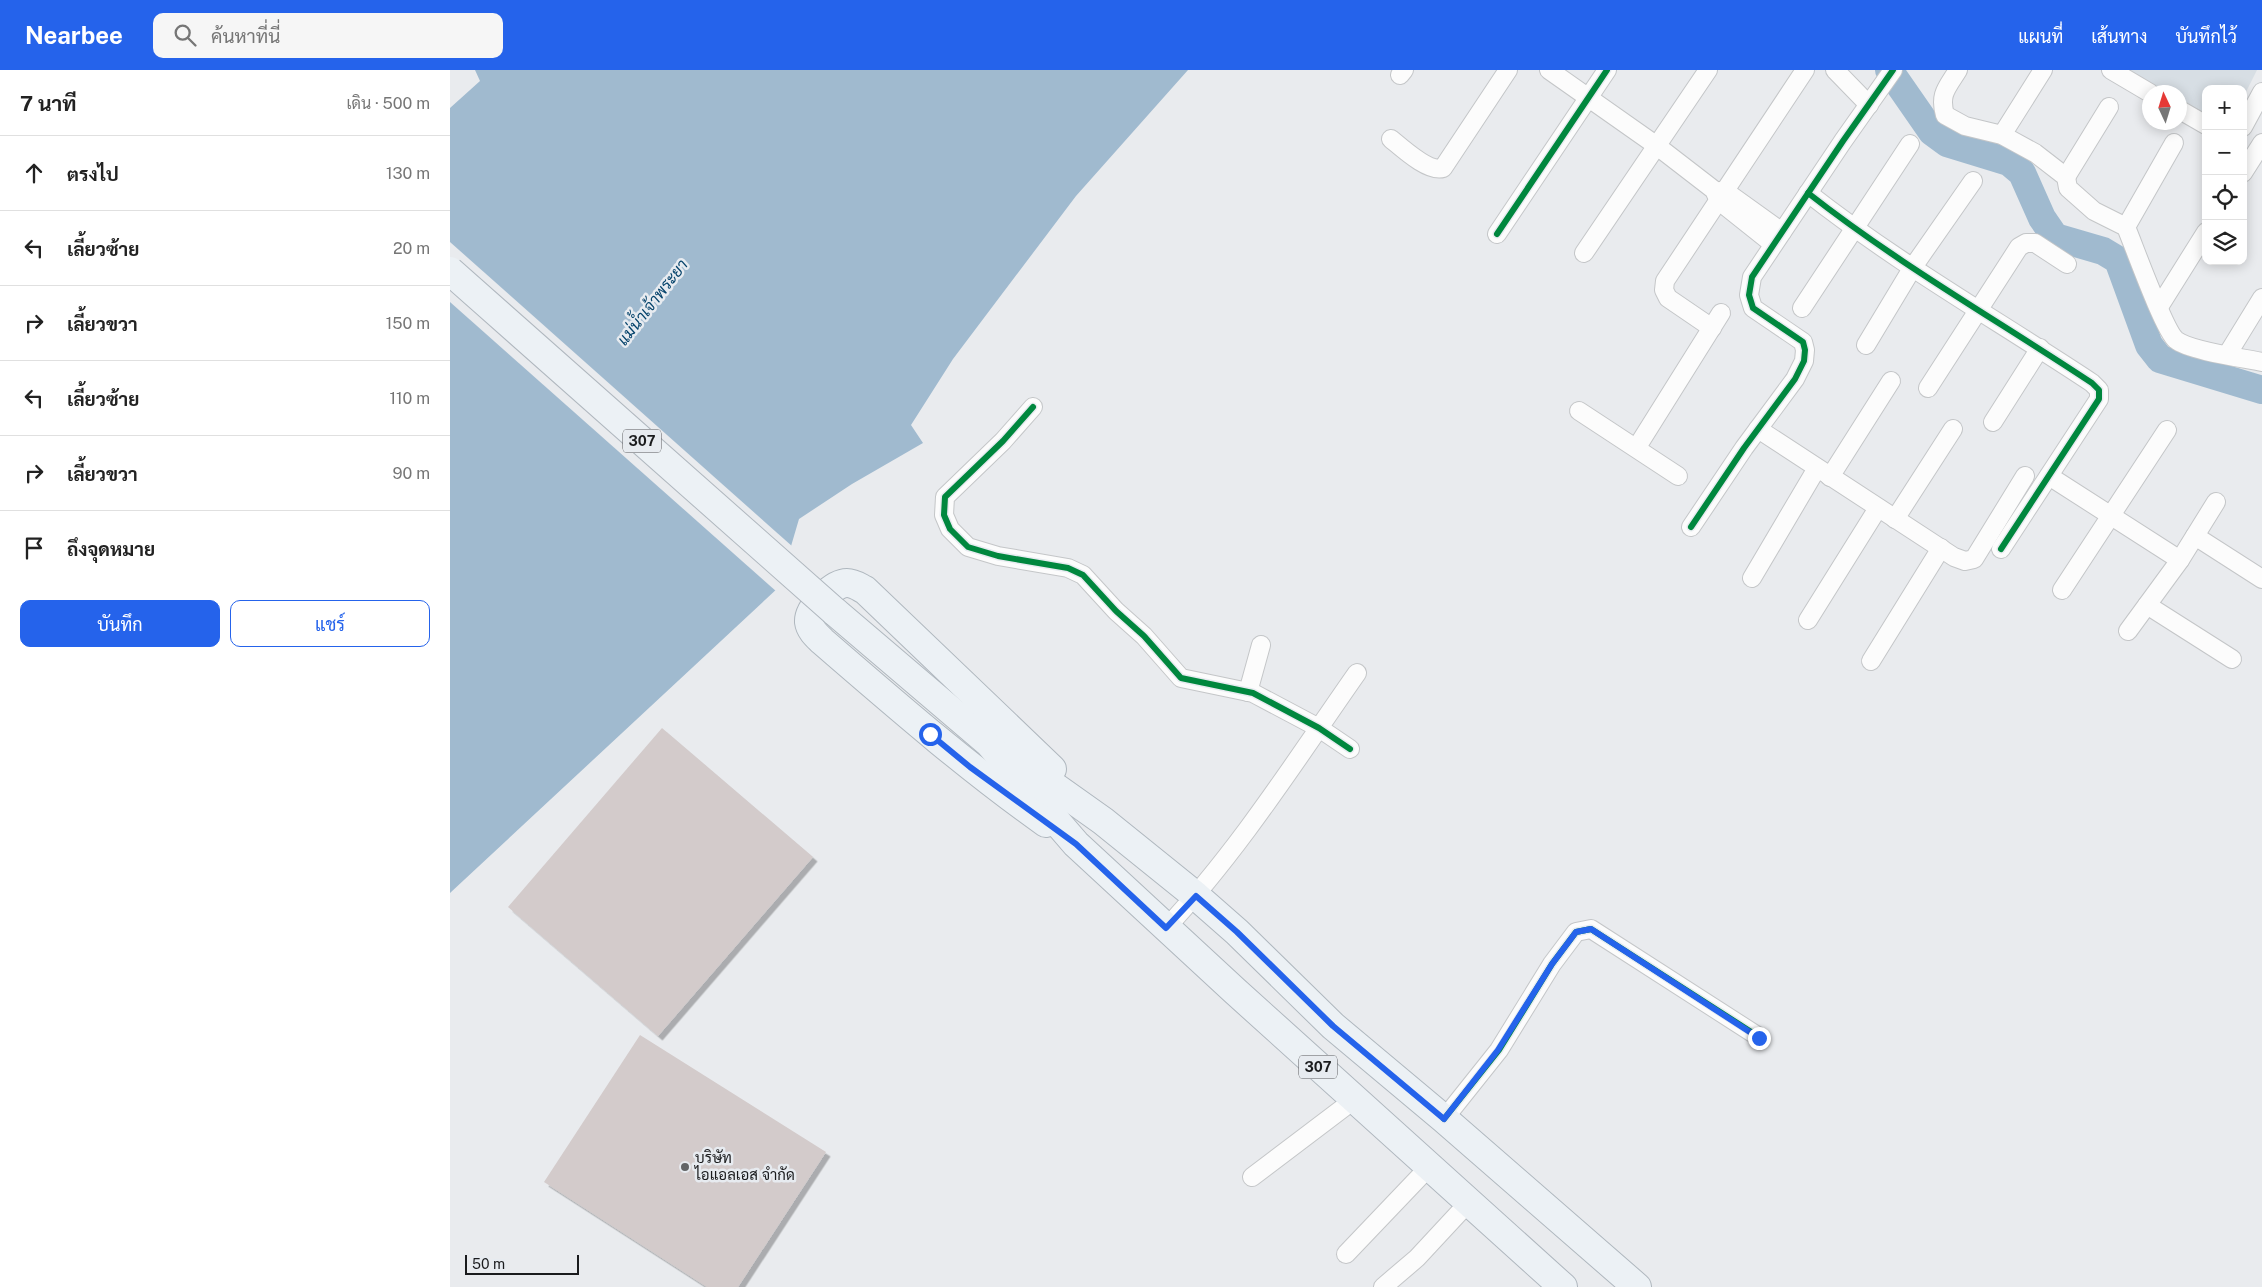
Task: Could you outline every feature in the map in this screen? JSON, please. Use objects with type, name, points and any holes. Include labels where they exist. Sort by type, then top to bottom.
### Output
[{"type":"main road","name":"307","points":[[450,271],[834,611],[989,743],[1038,774],[1103,821],[1196,896],[1237,932],[1333,1026],[1444,1119],[1637,1287]]},
{"type":"main road","points":[[1076,844],[970,767],[822,641],[812,631],[809,623],[814,605],[842,583],[848,583],[865,590],[1067,782],[1103,821]]},
{"type":"main road","name":"307","points":[[989,743],[1076,844],[1166,928],[1563,1287]]},
{"type":"street","points":[[1391,139],[1428,167],[1439,170],[1508,70]]},
{"type":"street","points":[[1549,70],[1657,146],[1778,238]]},
{"type":"street","points":[[1497,234],[1607,70]]},
{"type":"street","points":[[1584,253],[1708,70]]},
{"type":"street","points":[[1637,447],[1716,320],[1668,298],[1664,290],[1665,281],[1719,194],[1805,70]]},
{"type":"street","points":[[1835,70],[1871,102]]},
{"type":"street","points":[[1691,527],[1758,429],[1795,379],[1804,361],[1805,350],[1803,342],[1753,308],[1748,295],[1752,276],[1893,70]]},
{"type":"street","points":[[1958,70],[1943,94],[1941,102],[1946,115],[1965,126],[2002,136],[2035,153],[2066,177]]},
{"type":"street","points":[[2002,136],[2043,70]]},
{"type":"street","points":[[2111,70],[2142,88]]},
{"type":"street","points":[[2247,120],[2262,92]]},
{"type":"street","points":[[2108,107],[2066,177],[2068,188],[2094,211],[2126,227],[2159,307],[2175,340],[2190,347],[2262,362]]},
{"type":"street","points":[[2187,114],[2202,123]]},
{"type":"street","points":[[2126,227],[2174,143]]},
{"type":"street","points":[[2247,167],[2262,143]]},
{"type":"street","points":[[1802,308],[1910,144]]},
{"type":"street","points":[[1866,345],[1913,267],[1973,182]]},
{"type":"street","points":[[1808,193],[1854,229],[2040,348],[2092,383],[2099,390],[2099,400],[2001,549]]},
{"type":"street","points":[[2159,307],[2202,238]]},
{"type":"street","points":[[1928,388],[2019,247],[2026,243],[2035,244],[2066,264]]},
{"type":"street","points":[[2227,355],[2262,298]]},
{"type":"street","points":[[1993,422],[2040,348]]},
{"type":"street","points":[[1752,578],[1823,472],[1891,381]]},
{"type":"street","points":[[1033,407],[1003,441],[945,497],[944,515],[950,529],[968,547],[998,556],[1068,568],[1083,574],[1116,611],[1144,636],[1181,678],[1248,692],[1266,699],[1319,728],[1350,748]]},
{"type":"street","points":[[1579,411],[1637,447],[1678,476]]},
{"type":"street","points":[[1758,429],[1895,519],[1965,561],[1974,558],[2026,476]]},
{"type":"street","points":[[1895,519],[1953,429]]},
{"type":"street","points":[[2062,590],[2167,430]]},
{"type":"street","points":[[2049,476],[2180,560]]},
{"type":"street","points":[[2128,631],[2180,560],[2216,502]]},
{"type":"street","points":[[1808,620],[1878,508]]},
{"type":"street","points":[[2195,536],[2262,579]]},
{"type":"street","points":[[1871,661],[1941,548]]},
{"type":"street","points":[[2147,605],[2232,659]]},
{"type":"street","points":[[1248,692],[1261,645]]},
{"type":"street","points":[[1166,928],[1196,896],[1254,823],[1357,673]]},
{"type":"street","points":[[1444,1119],[1498,1050],[1552,964],[1576,932],[1585,929],[1591,929],[1759,1038]]},
{"type":"street","points":[[1252,1177],[1354,1099]]},
{"type":"street","points":[[1346,1254],[1429,1167]]},
{"type":"street","points":[[1383,1287],[1417,1258],[1469,1202]]},
{"type":"shaded area","points":[[2122,70],[2257,70],[2247,90],[2247,85],[2202,85],[2202,118],[2187,108],[2187,85],[2147,85]]},
{"type":"water","name":"แม่น้ำเจ้าพระยา","points":[[475,70],[1188,70],[1076,196],[953,359],[911,425],[923,443],[852,484],[799,519],[779,587],[450,893],[450,108],[480,81]]},
{"type":"pier","points":[[450,242],[793,547],[781,588],[777,592],[450,302]]},
{"type":"building","points":[[662,728],[813,857],[658,1036],[508,907]]},
{"type":"building","name":"บริษัท ไอแอลเอส จำกัด","points":[[640,1035],[826,1152],[738,1287],[707,1287],[544,1182]]},
{"type":"waterway","points":[[1889,70],[1932,132],[1947,143],[2009,162],[2022,173],[2042,218],[2055,237],[2103,251],[2118,260],[2149,345],[2160,359],[2262,390]]},
{"type":"cycle path","points":[[1497,234],[1607,70]]},
{"type":"cycle path","points":[[1691,527],[1744,448],[1795,379],[1804,361],[1805,350],[1803,342],[1753,308],[1749,295],[1752,277],[1893,70]]},
{"type":"cycle path","points":[[1808,193],[1877,243],[2092,383],[2099,390],[2099,399],[2001,549]]},
{"type":"cycle path","points":[[1033,407],[1003,441],[945,497],[944,515],[950,529],[968,547],[998,556],[1068,568],[1083,575],[1116,611],[1144,636],[1181,678],[1253,693],[1319,728],[1350,749]]},
{"type":"cycle path","points":[[1444,1119],[1499,1050],[1552,964],[1576,932],[1591,929],[1759,1037]]},
{"type":"place","name":"บริษัท ไอแอลเอส จำกัด","points":[[685,1167]]},
{"type":"route","points":[[930,734],[970,767],[1076,844],[1166,928],[1196,896],[1237,932],[1333,1026],[1444,1119],[1498,1050],[1552,964],[1576,932],[1585,929],[1591,929],[1759,1038]]}]
